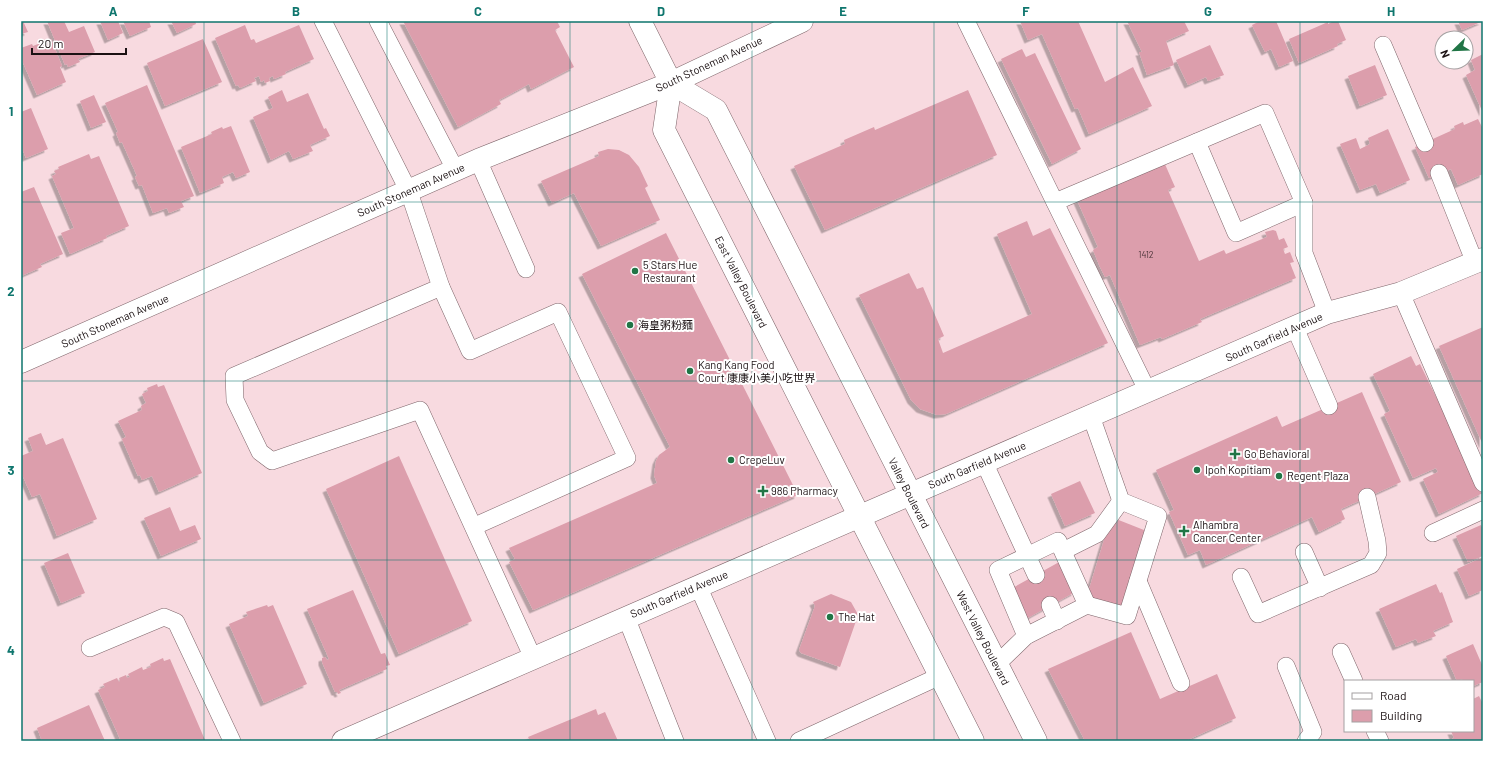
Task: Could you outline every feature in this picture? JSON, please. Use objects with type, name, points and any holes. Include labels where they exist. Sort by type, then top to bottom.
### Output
[{"type":"main road","points":[[640,21],[671,83]]},
{"type":"main road","name":"South Stoneman Avenue","points":[[21,362],[409,192],[478,160],[671,83],[802,21]]},
{"type":"main road","name":"Valley Boulevard","points":[[671,83],[716,110],[887,450],[911,494],[930,536]]},
{"type":"main road","name":"East Valley Boulevard","points":[[671,83],[664,130],[860,516]]},
{"type":"main road","name":"South Garfield Avenue","points":[[342,741],[1327,313],[1401,293],[1479,261]]},
{"type":"main road","points":[[860,516],[973,741]]},
{"type":"main road","name":"West Valley Boulevard","points":[[930,536],[1036,741]]},
{"type":"lane","points":[[322,21],[409,192],[441,287],[470,351],[558,312],[627,458],[475,526]]},
{"type":"lane","points":[[378,21],[456,171]]},
{"type":"lane","points":[[966,21],[1148,392]]},
{"type":"lane","points":[[1383,45],[1425,143]]},
{"type":"lane","points":[[1055,202],[1265,113],[1304,203],[1304,253],[1327,313]]},
{"type":"lane","points":[[1197,142],[1236,233],[1304,203]]},
{"type":"lane","points":[[478,160],[526,269]]},
{"type":"lane","points":[[1439,174],[1479,261]]},
{"type":"lane","points":[[441,287],[234,376],[235,400],[260,452],[272,461],[420,410],[475,526],[533,658]]},
{"type":"lane","points":[[1401,293],[1483,482]]},
{"type":"lane","points":[[1294,328],[1329,406]]},
{"type":"lane","points":[[996,665],[1026,636],[1053,613],[1086,605],[1127,616],[1158,516],[1121,500],[1091,416]]},
{"type":"lane","points":[[984,462],[1036,575]]},
{"type":"lane","points":[[1241,577],[1258,614],[1372,565],[1378,553],[1377,541],[1366,497]]},
{"type":"lane","points":[[1063,551],[1097,534],[1121,500]]},
{"type":"lane","points":[[1433,533],[1483,510]]},
{"type":"lane","points":[[1026,636],[998,570],[1027,555],[1058,541],[1086,605]]},
{"type":"lane","points":[[1304,552],[1320,588]]},
{"type":"lane","points":[[1138,582],[1181,683]]},
{"type":"lane","points":[[698,586],[767,741]]},
{"type":"lane","points":[[90,648],[164,617],[176,622],[232,741]]},
{"type":"lane","points":[[626,617],[675,741]]},
{"type":"lane","points":[[1341,652],[1354,680]]},
{"type":"lane","points":[[1286,666],[1312,732],[1306,741]]},
{"type":"lane","points":[[799,741],[940,676]]},
{"type":"lane","points":[[1376,732],[1380,741]]},
{"type":"building","points":[[21,21],[23,21],[28,32],[21,34]]},
{"type":"building","points":[[47,21],[64,21],[69,32],[84,26],[95,52],[78,59],[80,62],[68,67],[67,64],[65,65]]},
{"type":"building","points":[[100,21],[118,21],[123,33],[108,40]]},
{"type":"building","points":[[123,21],[149,21],[151,27],[130,36]]},
{"type":"building","points":[[171,21],[195,21],[196,24],[177,33]]},
{"type":"building","points":[[403,21],[557,21],[560,27],[555,30],[574,67],[531,89],[529,84],[499,100],[501,104],[458,127]]},
{"type":"building","points":[[1020,21],[1078,21],[1105,82],[1133,67],[1152,106],[1089,134],[1078,108],[1075,109],[1042,34],[1028,40]]},
{"type":"building","points":[[1127,21],[1184,21],[1189,31],[1166,41],[1174,65],[1147,75],[1139,52],[1142,52]]},
{"type":"building","points":[[1260,21],[1276,21],[1293,61],[1279,67],[1271,49],[1265,52],[1252,25]]},
{"type":"building","points":[[1338,21],[1346,40],[1337,44],[1338,46],[1299,63],[1289,39],[1328,22],[1328,24]]},
{"type":"building","points":[[1458,21],[1483,21],[1462,30]]},
{"type":"building","points":[[245,25],[251,40],[254,39],[256,43],[299,25],[314,59],[285,72],[286,74],[274,79],[273,76],[269,78],[270,81],[265,83],[264,80],[261,82],[259,76],[254,78],[256,81],[240,88],[238,85],[236,86],[215,38]]},
{"type":"building","points":[[51,39],[62,66],[60,67],[66,82],[37,95],[21,58],[21,48],[32,44],[33,46]]},
{"type":"building","points":[[203,39],[222,82],[165,106],[147,63]]},
{"type":"building","points":[[1210,45],[1224,75],[1208,81],[1206,77],[1188,85],[1176,60]]},
{"type":"building","points":[[1022,49],[1026,57],[1035,53],[1081,149],[1052,164],[1001,59]]},
{"type":"building","points":[[1483,54],[1483,113],[1466,75],[1475,70],[1474,58]]},
{"type":"building","points":[[1375,65],[1387,95],[1360,106],[1348,76]]},
{"type":"building","points":[[147,85],[194,196],[181,201],[184,207],[169,213],[167,208],[153,213],[142,185],[139,186],[135,177],[137,176],[122,142],[120,143],[116,133],[118,132],[105,103]]},
{"type":"building","points":[[282,90],[287,102],[308,93],[324,129],[326,128],[330,136],[310,145],[313,151],[293,159],[289,151],[271,160],[253,117],[273,108],[268,97]]},
{"type":"building","points":[[968,90],[997,155],[825,230],[794,166],[845,144],[844,140],[874,127],[875,130]]},
{"type":"building","points":[[94,95],[106,122],[91,128],[80,101]]},
{"type":"building","points":[[31,108],[48,149],[26,158],[21,146],[21,112]]},
{"type":"building","points":[[1478,119],[1483,129],[1483,174],[1458,185],[1451,169],[1429,178],[1415,147],[1455,129],[1454,126],[1463,122],[1464,125]]},
{"type":"building","points":[[231,126],[250,172],[236,178],[233,172],[222,177],[224,183],[200,193],[181,147],[212,134],[211,132],[222,127],[223,129]]},
{"type":"building","points":[[1388,129],[1410,180],[1380,193],[1376,184],[1360,190],[1340,144],[1356,138],[1360,149],[1370,144],[1368,138]]},
{"type":"building","points":[[608,149],[619,150],[629,155],[639,167],[648,186],[645,188],[660,220],[601,246],[574,193],[552,203],[541,181],[599,156],[598,152]]},
{"type":"building","points":[[89,154],[91,159],[99,156],[129,226],[106,236],[107,238],[70,254],[61,233],[74,228],[52,176],[56,174],[54,171],[59,169],[58,167]]},
{"type":"building","points":[[1164,162],[1175,187],[1168,190],[1199,261],[1224,250],[1226,254],[1267,237],[1265,232],[1273,230],[1276,231],[1279,240],[1284,238],[1288,247],[1283,249],[1285,254],[1290,252],[1294,262],[1290,263],[1296,278],[1200,319],[1202,322],[1162,339],[1161,337],[1140,345],[1110,275],[1105,277],[1100,267],[1093,250],[1098,247],[1077,200]]},
{"type":"building","points":[[34,187],[63,254],[40,264],[42,267],[21,276],[21,192]]},
{"type":"building","points":[[1027,221],[1033,236],[1050,228],[1108,343],[946,414],[937,415],[920,409],[911,400],[859,295],[909,273],[917,289],[923,287],[944,336],[938,339],[943,353],[1032,314],[997,234]]},
{"type":"building","points":[[666,233],[798,495],[533,610],[509,562],[515,559],[509,548],[657,483],[654,475],[656,461],[659,455],[670,447],[582,274]]},
{"type":"building","points":[[1483,327],[1483,445],[1439,346]]},
{"type":"building","points":[[1411,356],[1416,366],[1420,364],[1483,493],[1439,514],[1423,479],[1438,472],[1436,468],[1413,478],[1384,414],[1390,411],[1373,374]]},
{"type":"building","points":[[157,384],[158,387],[164,385],[202,473],[159,492],[152,476],[142,480],[140,475],[138,476],[122,439],[126,437],[118,421],[142,410],[141,406],[146,403],[142,394],[148,391],[147,388]]},
{"type":"building","name":"Regent Plaza","points":[[1362,392],[1401,482],[1341,509],[1345,519],[1319,532],[1312,517],[1206,565],[1200,550],[1188,555],[1169,512],[1174,510],[1156,470],[1277,416],[1282,427]]},
{"type":"building","points":[[41,433],[46,445],[63,438],[97,519],[57,536],[40,494],[32,497],[21,472],[21,456],[33,451],[28,438]]},
{"type":"building","points":[[399,456],[472,621],[399,654],[326,489]]},
{"type":"building","points":[[1080,481],[1095,513],[1065,526],[1051,494]]},
{"type":"building","points":[[170,507],[180,531],[195,525],[201,539],[161,556],[144,518]]},
{"type":"building","points":[[1111,517],[1149,532],[1123,608],[1087,596]]},
{"type":"building","points":[[1481,525],[1483,530],[1483,556],[1468,562],[1456,536]]},
{"type":"building","points":[[68,553],[85,593],[61,603],[44,563]]},
{"type":"building","points":[[1483,557],[1483,590],[1469,596],[1457,569]]},
{"type":"building","points":[[1061,561],[1075,592],[1024,620],[1009,590]]},
{"type":"building","points":[[1436,584],[1440,593],[1442,592],[1453,622],[1433,631],[1436,636],[1418,643],[1416,639],[1396,647],[1379,609]]},
{"type":"building","points":[[353,590],[381,654],[385,653],[390,665],[386,666],[387,669],[339,690],[341,693],[338,694],[335,692],[322,662],[322,658],[325,657],[327,660],[329,659],[307,609]]},
{"type":"building","points":[[831,594],[851,602],[860,618],[856,621],[840,667],[801,653],[799,650],[815,606],[813,602]]},
{"type":"building","points":[[267,605],[268,607],[273,605],[307,684],[264,703],[229,624],[248,616],[246,612]]},
{"type":"building","points":[[1131,632],[1160,699],[1217,674],[1236,718],[1185,741],[1085,741],[1048,669]]},
{"type":"building","points":[[1473,644],[1483,667],[1483,682],[1474,686],[1474,680],[1457,680],[1446,656]]},
{"type":"building","points":[[163,658],[164,661],[170,659],[205,740],[121,741],[98,690],[105,687],[103,684],[117,678],[119,682],[119,678],[126,675],[127,678],[130,677],[128,674],[142,667],[143,670],[151,667],[150,664]]},
{"type":"building","points":[[1479,696],[1483,702],[1483,741],[1448,741],[1454,738],[1451,732],[1474,732],[1474,698]]},
{"type":"building","points":[[89,705],[105,741],[42,741],[37,728]]},
{"type":"building","points":[[596,709],[598,715],[605,712],[618,741],[530,741],[528,737]]},
{"type":"place","name":"5 Stars Hue Restaurant","points":[[635,271]]},
{"type":"place","name":"海皇粥粉麵","points":[[630,325]]},
{"type":"place","name":"Kang Kang Food Court 康康小美小吃世界","points":[[690,371]]},
{"type":"place","name":"Go Behavioral","points":[[1235,454]]},
{"type":"place","name":"CrepeLuv","points":[[731,460]]},
{"type":"place","name":"Ipoh Kopitiam","points":[[1197,470]]},
{"type":"place","name":"Regent Plaza","points":[[1279,476]]},
{"type":"place","name":"986 Pharmacy","points":[[763,491]]},
{"type":"place","name":"Alhambra Cancer Center","points":[[1184,531]]},
{"type":"place","name":"The Hat","points":[[830,617]]}]
